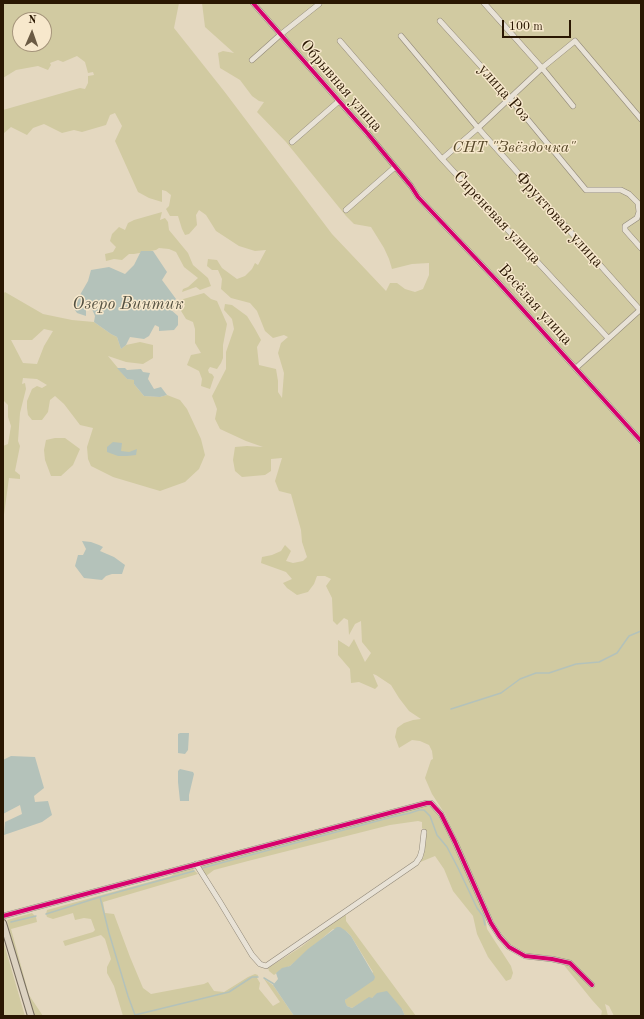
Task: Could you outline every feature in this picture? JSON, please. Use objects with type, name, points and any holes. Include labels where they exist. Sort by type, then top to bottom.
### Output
[{"type":"main road","points":[[3,923],[31,1016]]},
{"type":"street","name":"Обрывная улица","points":[[253,3],[411,186]]},
{"type":"street","points":[[484,3],[542,68],[573,106]]},
{"type":"street","points":[[252,60],[280,35],[319,4]]},
{"type":"street","name":"улица Роз","points":[[440,21],[509,97],[586,190],[621,190],[629,194],[638,203],[639,212],[637,218],[626,226],[625,230],[641,248]]},
{"type":"street","name":"Фруктовая улица","points":[[401,36],[478,128],[641,310]]},
{"type":"street","name":"Сиреневая улица","points":[[340,41],[442,159],[608,338]]},
{"type":"street","points":[[442,159],[478,128],[509,97],[575,41],[641,119]]},
{"type":"street","points":[[292,142],[339,101]]},
{"type":"street","points":[[346,210],[395,168]]},
{"type":"street","name":"Весёлая улица","points":[[411,186],[418,197],[498,282],[641,440]]},
{"type":"street","points":[[576,368],[641,310]]},
{"type":"street","points":[[3,916],[431,803],[441,814],[491,922],[500,937],[509,947],[525,956],[570,963],[592,985]]},
{"type":"street","points":[[196,864],[252,955],[260,964],[266,966],[270,965],[316,931],[416,863],[420,858],[424,832]]},
{"type":"green space","name":"СНТ \"Звёздочка\"","points":[[3,3],[179,3],[174,28],[224,91],[332,234],[386,291],[390,283],[397,283],[405,289],[415,292],[423,289],[429,275],[429,263],[412,264],[392,269],[384,248],[371,227],[354,224],[346,216],[286,142],[257,112],[264,102],[259,101],[252,96],[240,80],[220,68],[218,53],[223,51],[234,53],[205,27],[202,3],[641,3],[641,1016],[614,1016],[609,1006],[605,1004],[608,1016],[601,1016],[602,1011],[563,964],[562,959],[547,955],[532,955],[522,952],[509,945],[494,922],[445,814],[432,794],[425,778],[431,760],[433,759],[432,751],[429,745],[420,741],[412,740],[399,748],[395,737],[397,728],[404,723],[421,719],[409,711],[391,685],[376,675],[373,674],[378,686],[375,689],[359,682],[351,683],[350,669],[338,655],[338,640],[349,647],[354,639],[365,662],[371,653],[362,642],[361,621],[355,624],[349,635],[348,620],[344,618],[337,625],[333,621],[332,598],[326,586],[331,579],[325,576],[317,576],[314,584],[308,592],[297,595],[283,583],[292,579],[286,572],[261,563],[262,557],[281,551],[285,545],[291,551],[286,561],[293,563],[303,561],[307,557],[291,494],[279,491],[275,481],[282,458],[271,459],[271,471],[265,475],[242,477],[235,471],[233,460],[235,447],[263,447],[220,429],[215,419],[217,409],[212,396],[226,369],[226,352],[234,329],[232,319],[224,310],[225,304],[232,305],[247,316],[255,329],[261,340],[257,347],[259,365],[276,369],[278,392],[282,398],[284,373],[278,353],[281,343],[288,337],[284,335],[273,338],[265,331],[257,311],[250,303],[231,298],[221,289],[222,279],[218,270],[212,270],[207,266],[208,259],[217,260],[222,268],[237,279],[245,276],[252,269],[255,263],[258,265],[266,250],[255,251],[239,246],[216,231],[206,215],[199,210],[196,215],[197,225],[189,234],[185,235],[178,216],[170,216],[166,209],[169,206],[171,195],[162,190],[162,202],[149,198],[138,192],[115,141],[122,126],[115,113],[110,115],[106,125],[82,132],[74,130],[62,133],[44,124],[33,128],[27,135],[11,127],[3,134],[3,110],[80,88],[85,89],[88,83],[88,76],[94,75],[93,72],[88,73],[85,62],[77,56],[63,62],[58,60],[50,63],[51,65],[48,70],[38,66],[16,70],[3,78]]},
{"type":"green space","points":[[162,212],[160,220],[165,218],[168,222],[169,230],[188,253],[193,265],[208,278],[211,286],[200,290],[196,287],[182,292],[183,289],[188,287],[198,278],[184,267],[176,252],[169,249],[159,248],[156,250],[129,254],[122,260],[114,259],[106,261],[105,254],[113,252],[116,247],[110,241],[112,234],[119,227],[125,230],[128,223],[134,220]]},
{"type":"green space","points":[[5,292],[43,314],[72,320],[94,322],[117,337],[121,349],[126,345],[140,342],[153,345],[153,358],[143,364],[126,362],[108,356],[127,379],[135,380],[134,384],[144,396],[160,397],[167,395],[180,400],[187,409],[201,439],[205,455],[199,469],[185,482],[160,491],[113,477],[91,466],[88,459],[87,447],[93,428],[80,425],[64,404],[55,396],[50,400],[48,412],[42,420],[32,420],[28,415],[27,401],[32,389],[37,386],[42,388],[47,385],[37,379],[23,378],[22,384],[25,383],[26,389],[20,413],[18,441],[20,446],[15,471],[20,475],[20,479],[9,478],[3,522],[3,446],[8,444],[11,426],[8,417],[8,405],[3,400],[3,294]],"holes":[[[44,329],[53,331],[44,346],[37,364],[23,363],[11,340],[32,340]]]},
{"type":"green space","points":[[204,293],[211,299],[217,301],[227,324],[223,345],[223,358],[221,363],[217,369],[210,367],[208,370],[214,377],[210,389],[201,386],[202,379],[199,371],[187,365],[191,355],[201,353],[195,343],[195,329],[193,322],[186,319],[178,306],[180,300]]},
{"type":"green space","points":[[65,438],[80,449],[73,465],[61,476],[51,476],[45,460],[44,450],[46,440]]},
{"type":"green space","points":[[429,805],[436,810],[455,847],[485,915],[487,929],[511,966],[513,973],[511,979],[506,981],[488,957],[477,934],[473,916],[453,891],[444,869],[435,856],[418,863],[423,858],[425,844],[426,832],[422,828],[422,822],[418,821],[390,825],[214,870],[206,876],[200,866]]},
{"type":"green space","points":[[192,868],[198,874],[103,902],[105,913],[114,914],[143,988],[151,994],[208,982],[214,991],[224,992],[255,974],[258,975],[257,978],[260,983],[259,989],[273,1006],[280,1002],[264,979],[273,985],[294,1016],[123,1016],[114,986],[107,973],[107,967],[111,959],[105,939],[101,935],[65,946],[63,941],[93,932],[95,930],[91,919],[84,918],[75,920],[73,913],[53,919],[47,917],[46,914],[47,910],[171,876],[175,873]]},
{"type":"green space","points":[[32,913],[36,917],[37,922],[11,929],[29,995],[43,1016],[33,1016],[13,947],[7,920]]},
{"type":"green space","points":[[346,915],[346,921],[416,1016],[405,1016],[402,1009],[375,996],[352,1008],[347,1006],[344,1002],[345,1000],[360,988],[373,972],[351,936],[346,931],[333,929],[290,966],[282,969],[274,975],[269,971],[268,968],[301,947],[333,922]]},
{"type":"green space","points":[[3,940],[5,947],[25,1016],[3,1016]]},
{"type":"water","name":"Озеро Винтик","points":[[141,251],[153,251],[167,272],[162,280],[176,299],[169,305],[170,309],[178,316],[178,325],[174,330],[159,331],[159,327],[155,325],[149,336],[144,339],[130,337],[126,345],[121,349],[117,337],[94,322],[95,316],[92,309],[86,309],[86,316],[77,313],[73,307],[88,281],[91,270],[109,267],[125,274],[134,265]]},
{"type":"water","points":[[117,368],[125,368],[127,370],[141,369],[143,372],[150,373],[148,379],[154,389],[161,387],[167,395],[160,397],[144,396],[134,384],[134,380],[127,379]]},
{"type":"water","points":[[113,442],[122,443],[121,451],[129,452],[137,449],[136,455],[118,456],[107,452],[107,447]]},
{"type":"water","points":[[82,541],[91,542],[103,547],[100,551],[114,557],[125,565],[122,574],[112,574],[106,576],[102,580],[84,578],[75,566],[78,555],[83,555],[86,549]]},
{"type":"water","points":[[189,733],[188,750],[185,754],[178,753],[178,734]]},
{"type":"water","points":[[11,756],[35,757],[44,788],[34,796],[35,802],[48,801],[52,815],[42,822],[4,835],[5,822],[22,814],[20,805],[3,814],[3,760]]},
{"type":"water","points":[[180,769],[193,772],[194,774],[189,801],[180,801],[178,771]]},
{"type":"water","points":[[337,927],[340,927],[351,936],[375,977],[374,980],[345,1000],[347,1006],[352,1008],[369,997],[372,998],[377,993],[387,991],[402,1009],[405,1016],[294,1016],[273,985],[278,979],[276,973],[282,968],[290,966],[308,949]]},
{"type":"waterway","points":[[451,709],[501,693],[520,679],[536,673],[549,673],[576,664],[599,662],[617,653],[629,636],[641,631]]},
{"type":"waterway","points":[[202,868],[392,817],[424,810],[430,816],[437,835],[447,847],[477,908],[483,916],[485,925]]},
{"type":"waterway","points":[[46,914],[100,897],[194,871]]},
{"type":"waterway","points":[[100,897],[109,933],[135,1015],[229,992],[252,977],[258,977]]},
{"type":"waterway","points":[[11,922],[36,916]]},
{"type":"waterway","points":[[264,978],[274,984]]},
{"type":"cycle path","points":[[253,3],[368,134],[411,186],[418,197],[498,282],[641,441]]},
{"type":"cycle path","points":[[3,916],[431,803],[441,814],[491,923],[500,937],[509,947],[525,956],[570,963],[592,985]]}]
